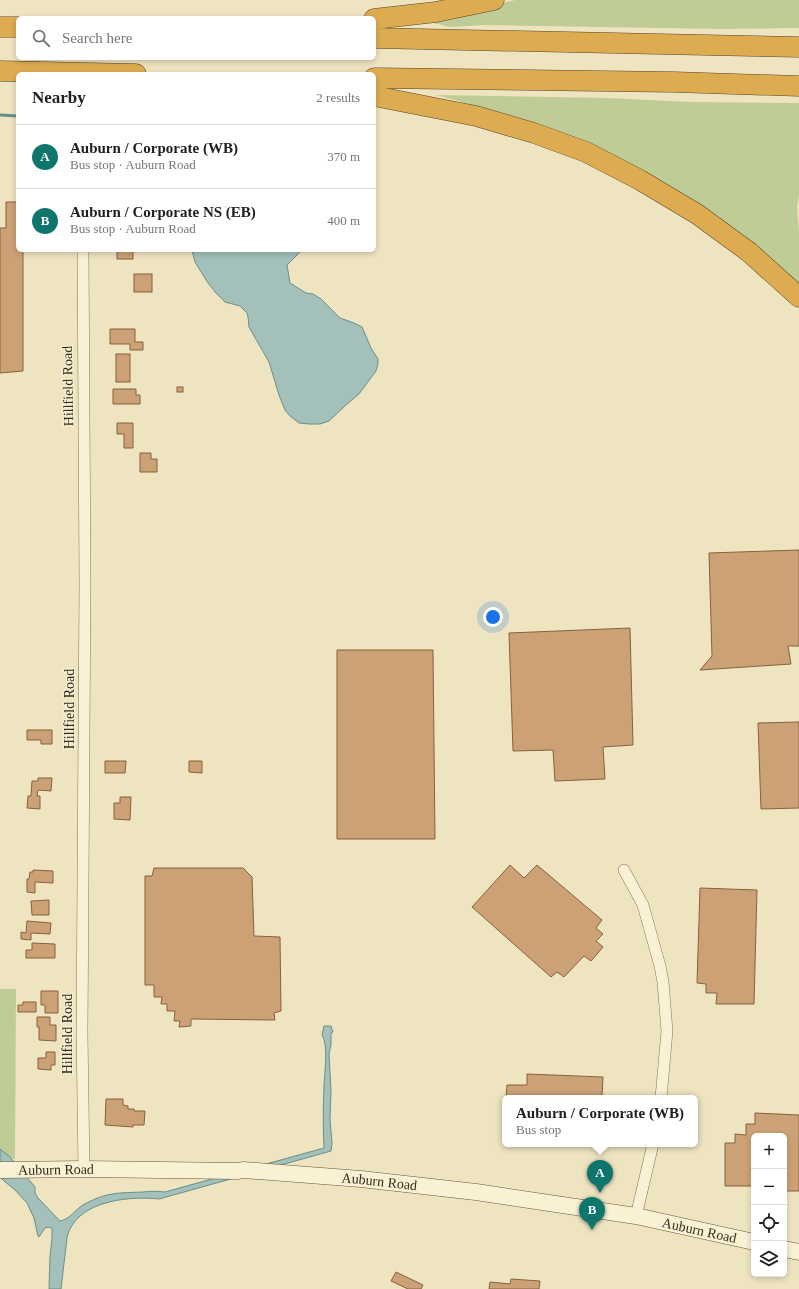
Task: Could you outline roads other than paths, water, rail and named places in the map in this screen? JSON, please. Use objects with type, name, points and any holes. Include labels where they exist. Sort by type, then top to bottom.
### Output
[{"type":"highway","points":[[376,19],[436,12],[494,0]]},
{"type":"highway","points":[[0,27],[16,27]]},
{"type":"highway","points":[[376,38],[799,47]]},
{"type":"highway","points":[[0,71],[25,72]]},
{"type":"highway","points":[[376,78],[674,82],[799,86]]},
{"type":"highway","points":[[376,96],[476,116],[534,133],[586,152],[640,180],[697,214],[749,252],[799,297]]},
{"type":"main road","name":"Auburn Road","points":[[0,1170],[243,1170],[360,1179],[476,1192],[636,1216],[751,1241]]},
{"type":"main road","points":[[787,1250],[799,1252]]},
{"type":"street","name":"Hillfield Road","points":[[83,252],[85,588],[82,1033],[84,1169]]},
{"type":"street","points":[[624,870],[643,906],[663,982],[667,1031],[661,1095]]},
{"type":"street","points":[[636,1216],[652,1147]]},
{"type":"water","points":[[192,252],[300,252],[287,265],[290,283],[306,293],[313,294],[321,299],[340,318],[362,327],[371,348],[378,359],[376,371],[359,394],[329,421],[320,424],[299,423],[285,410],[269,362],[249,327],[247,313],[240,306],[225,302],[208,283],[195,262]]},
{"type":"water","points":[[324,1026],[331,1026],[333,1032],[331,1033],[329,1054],[331,1091],[331,1151],[159,1199],[124,1199],[112,1201],[89,1210],[80,1216],[73,1224],[69,1232],[61,1289],[49,1289],[52,1229],[50,1227],[45,1228],[39,1237],[38,1236],[34,1218],[27,1203],[0,1177],[0,1149],[10,1157],[35,1187],[35,1193],[38,1198],[60,1221],[70,1216],[83,1205],[106,1195],[154,1191],[165,1192],[324,1148],[323,1110],[326,1053],[322,1035]]},
{"type":"waterway","points":[[0,115],[16,116]]},
{"type":"place","name":"Auburn / Corporate (WB)","points":[[600,1193]]},
{"type":"place","name":"Auburn / Corporate NS (EB)","points":[[592,1230]]}]
